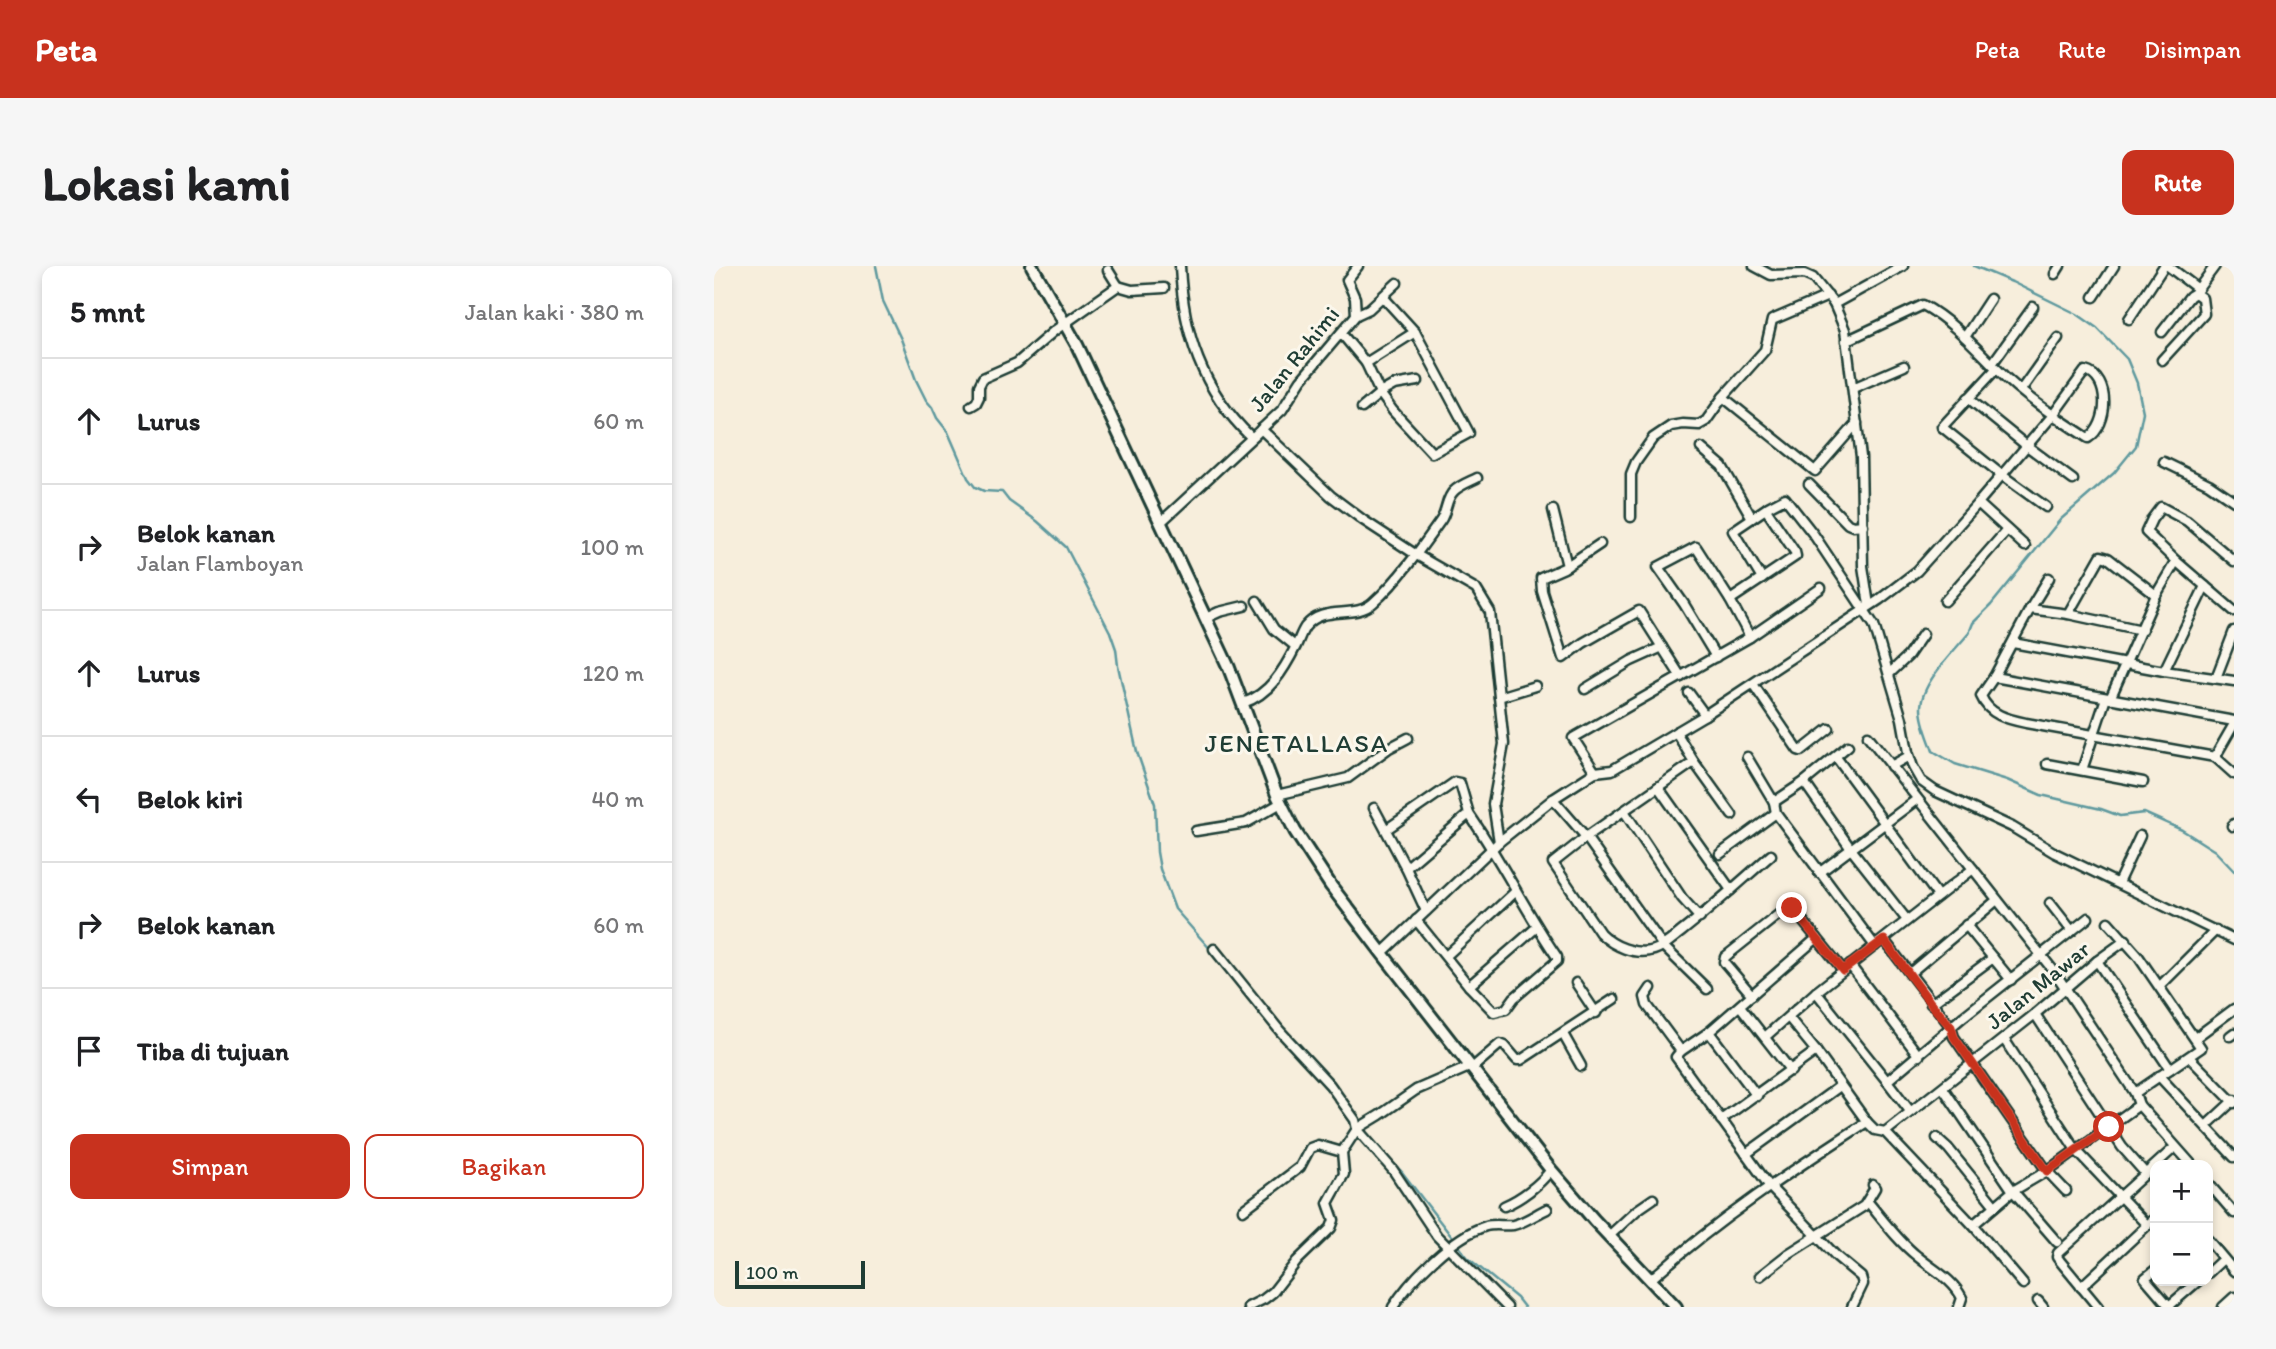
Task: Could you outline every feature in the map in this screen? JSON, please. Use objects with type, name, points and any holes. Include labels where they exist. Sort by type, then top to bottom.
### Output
[{"type":"street","points":[[1032,266],[1065,323],[1206,618],[1229,668],[1279,799],[1295,831],[1382,953],[1551,1170],[1676,1307]]},
{"type":"street","points":[[1180,266],[1186,314],[1200,366],[1222,404],[1251,437]]},
{"type":"street","name":"Jalan Rahimi","points":[[1161,522],[1282,410],[1301,380],[1356,315],[1355,298],[1347,279],[1358,266]]},
{"type":"street","points":[[1754,266],[1771,275],[1809,275],[1834,304],[1845,330],[1861,457],[1866,608]]},
{"type":"street","points":[[1834,304],[1903,266]]},
{"type":"street","points":[[2094,297],[2114,266]]},
{"type":"street","points":[[2129,318],[2166,266],[2197,291],[2202,298],[2204,314],[2162,359]]},
{"type":"street","points":[[2162,332],[2215,266]]},
{"type":"street","points":[[1108,270],[1118,286],[1132,290],[1164,288]]},
{"type":"street","points":[[1356,315],[1384,298],[1397,284]]},
{"type":"street","points":[[971,406],[976,403],[980,394],[979,386],[983,379],[1017,363],[1065,323],[1118,286]]},
{"type":"street","points":[[1631,517],[1631,474],[1653,438],[1671,426],[1699,425],[1706,421],[1723,397],[1765,350],[1772,320],[1828,296]]},
{"type":"street","points":[[1341,333],[1366,363],[1380,393],[1431,453],[1469,433],[1415,332],[1384,298]]},
{"type":"street","points":[[1965,337],[1990,299]]},
{"type":"street","points":[[1382,953],[1496,846],[1553,799],[1595,772],[1612,770],[1705,715],[1917,571],[2003,476],[2053,415],[2085,371],[2089,371],[2103,393],[2102,420],[2094,434],[2088,438],[2053,415],[2021,390],[1965,337],[1928,308],[1920,305],[1846,341]]},
{"type":"street","points":[[2033,307],[1994,366],[1942,427],[2046,507]]},
{"type":"street","points":[[1366,363],[1415,332]]},
{"type":"street","points":[[2021,390],[2058,338]]},
{"type":"street","points":[[1853,388],[1904,366]]},
{"type":"street","points":[[1362,408],[1394,385],[1418,380]]},
{"type":"street","points":[[1723,397],[1815,471],[1857,423]]},
{"type":"street","points":[[1968,398],[2073,480]]},
{"type":"street","points":[[1261,429],[1331,496],[1415,554],[1476,589],[1487,605],[1490,612],[1504,744],[1493,804],[1496,846]]},
{"type":"street","points":[[1701,448],[1722,466],[1752,518]]},
{"type":"street","points":[[2164,462],[2208,484],[2234,501]]},
{"type":"street","points":[[1243,703],[1262,695],[1269,688],[1296,646],[1305,626],[1313,619],[1326,613],[1353,611],[1371,605],[1415,554],[1443,516],[1452,492],[1477,478]]},
{"type":"street","points":[[1810,484],[1848,524],[1863,525]]},
{"type":"street","points":[[1762,579],[1733,531],[1783,497],[1788,500],[1866,608],[1889,674],[1909,756],[1920,781],[1935,791],[2012,827],[2055,853],[2234,940]]},
{"type":"street","points":[[1978,503],[2025,546]]},
{"type":"street","points":[[2234,561],[2187,521],[2168,509],[2161,507],[2146,533],[2234,611]]},
{"type":"street","points":[[1730,600],[1796,556],[1796,552],[1767,511],[1768,508]]},
{"type":"street","points":[[1553,510],[1567,566]]},
{"type":"street","points":[[1945,601],[2007,530]]},
{"type":"street","points":[[1600,544],[1557,572],[1542,576],[1540,581],[1563,658],[1583,643],[1639,611],[1681,677]]},
{"type":"street","points":[[1716,657],[1690,612],[1658,567],[1696,547],[1730,600],[1750,638]]},
{"type":"street","points":[[2068,614],[2101,556],[2108,558],[2157,595]]},
{"type":"street","points":[[2082,770],[2108,699],[2176,561]]},
{"type":"street","points":[[2049,578],[1980,698],[2001,717],[2215,757],[2234,775]]},
{"type":"street","points":[[2164,671],[2205,586]]},
{"type":"street","points":[[1595,772],[1573,738],[1750,638],[1821,588]]},
{"type":"street","points":[[1257,601],[1274,629],[1296,646]]},
{"type":"street","points":[[1206,618],[1244,606]]},
{"type":"street","points":[[2030,609],[2142,630]]},
{"type":"street","points":[[2216,678],[2234,631]]},
{"type":"street","points":[[1889,674],[1908,656],[1923,634]]},
{"type":"street","points":[[2013,643],[2234,681]]},
{"type":"street","points":[[1585,689],[1631,661],[1662,647]]},
{"type":"street","points":[[1994,677],[2234,723],[2215,757]]},
{"type":"street","points":[[1753,684],[1798,750],[1801,751],[1829,729]]},
{"type":"street","points":[[1499,697],[1535,686]]},
{"type":"street","points":[[1689,693],[1705,715]]},
{"type":"street","points":[[1675,732],[1732,815]]},
{"type":"street","points":[[1868,736],[2066,988],[2135,1093],[2140,1105],[2187,1160]]},
{"type":"street","points":[[1196,831],[1246,822],[1279,799],[1349,778],[1389,748],[1408,738]]},
{"type":"street","points":[[1774,802],[1804,782],[1848,746]]},
{"type":"street","points":[[1891,766],[1909,756]]},
{"type":"street","points":[[1747,757],[1774,802],[1776,813],[1875,946]]},
{"type":"street","points":[[1836,757],[1938,896]]},
{"type":"street","points":[[1694,762],[1556,861],[1554,866],[1600,933],[1609,943],[1630,950],[1648,951],[1663,946],[1700,918],[1771,855]]},
{"type":"street","points":[[2047,764],[2143,782]]},
{"type":"street","points":[[1387,829],[1455,782],[1460,783],[1469,814],[1496,846],[1515,892],[1558,957],[1557,961],[1514,998],[1506,1009],[1494,1012],[1469,986],[1416,920]]},
{"type":"street","points":[[1804,782],[1851,849],[1907,920]]},
{"type":"street","points":[[1658,787],[1731,890]]},
{"type":"street","points":[[1553,799],[1586,837],[1663,946],[1707,989]]},
{"type":"street","points":[[1819,873],[1916,800]]},
{"type":"street","points":[[1374,808],[1387,829],[1426,911]]},
{"type":"street","points":[[1624,811],[1682,898],[1700,918]]},
{"type":"street","points":[[1720,854],[1776,813]]},
{"type":"street","points":[[1406,868],[1469,814]]},
{"type":"street","points":[[2118,883],[2140,836]]},
{"type":"street","points":[[1765,1037],[1846,967],[1973,869]]},
{"type":"street","points":[[1446,956],[1515,892]]},
{"type":"street","points":[[1910,972],[1997,901]]},
{"type":"street","points":[[2050,903],[2072,931]]},
{"type":"street","points":[[1752,995],[1724,962],[1725,957],[1788,907],[1792,908],[1846,967],[1919,1056]]},
{"type":"street","points":[[1887,1081],[2088,918]]},
{"type":"street","points":[[2108,922],[2126,940],[2160,986],[2201,1048],[2135,1093]]},
{"type":"street","points":[[1966,925],[2011,980]]},
{"type":"street","points":[[1469,986],[1537,927]]},
{"type":"street","points":[[2160,986],[2216,930]]},
{"type":"street","points":[[1817,938],[1710,1032],[1677,1053],[1677,1059],[1770,1187],[1861,1277],[1863,1284],[1852,1307]]},
{"type":"street","points":[[1884,940],[1951,1027],[1954,1037],[2047,1171],[2066,1191]]},
{"type":"street","name":"Jalan Mawar","points":[[1885,1132],[2126,940]]},
{"type":"street","points":[[1214,949],[1280,1031],[1330,1086],[1355,1120],[1357,1129],[1393,1170],[1437,1236],[1452,1247],[1507,1307]]},
{"type":"street","points":[[1931,1004],[1993,958]]},
{"type":"street","points":[[2097,961],[2170,1069]]},
{"type":"street","points":[[1576,983],[1596,1013]]},
{"type":"street","points":[[1651,988],[1646,995],[1647,1005],[1681,1051]]},
{"type":"street","points":[[1816,992],[1910,1111]]},
{"type":"street","points":[[1248,1307],[1273,1292],[1297,1261],[1331,1227],[1334,1220],[1328,1203],[1344,1174],[1342,1152],[1357,1129],[1416,1090],[1470,1068],[1500,1044],[1517,1060],[1521,1060],[1614,999]]},
{"type":"street","points":[[1740,1006],[1791,1070]]},
{"type":"street","points":[[2195,1038],[2233,1012]]},
{"type":"street","points":[[2035,1014],[2122,1147],[2145,1173]]},
{"type":"street","points":[[1789,1018],[1867,1122],[1875,1130],[1885,1132],[1973,1224],[2023,1284]]},
{"type":"street","points":[[1710,1032],[1757,1096]]},
{"type":"street","points":[[1563,1034],[1581,1066]]},
{"type":"street","points":[[2004,1039],[2076,1150],[2147,1225]]},
{"type":"street","points":[[1721,1120],[1816,1051]]},
{"type":"street","points":[[2189,1057],[2234,1101],[2206,1126]]},
{"type":"street","points":[[2159,1076],[2234,1157]]},
{"type":"street","points":[[1746,1154],[1840,1086]]},
{"type":"street","points":[[1942,1088],[2013,1191],[2057,1242]]},
{"type":"street","points":[[1973,1224],[2013,1191],[2047,1171],[2140,1105]]},
{"type":"street","points":[[1650,1280],[1690,1244],[1867,1122]]},
{"type":"street","points":[[1937,1138],[1994,1206]]},
{"type":"street","points":[[1243,1210],[1294,1173],[1310,1148],[1318,1145],[1342,1152]]},
{"type":"street","points":[[2098,1307],[2060,1261],[2057,1253],[2175,1147]]},
{"type":"street","points":[[1504,1206],[1544,1180],[1551,1170]]},
{"type":"street","points":[[1760,1276],[1791,1251],[1858,1211],[1868,1202],[1875,1188],[1873,1185]]},
{"type":"street","points":[[2213,1189],[2234,1213]]},
{"type":"street","points":[[1609,1236],[1653,1199]]},
{"type":"street","points":[[1868,1202],[1916,1255],[1956,1289],[1962,1298],[1959,1307]]},
{"type":"street","points":[[1393,1307],[1413,1280],[1465,1236],[1485,1226],[1514,1225],[1547,1209]]},
{"type":"street","points":[[2081,1287],[2150,1222]]},
{"type":"street","points":[[2213,1246],[2234,1271]]},
{"type":"street","points":[[2213,1268],[2223,1259]]},
{"type":"street","points":[[2152,1286],[2170,1307],[2193,1286]]},
{"type":"street","points":[[2223,1307],[2234,1297]]},
{"type":"waterway","points":[[876,266],[883,301],[916,380],[948,432],[968,478],[975,487],[984,491],[1002,492],[1009,501],[1066,547],[1110,632],[1116,649],[1137,752],[1155,804],[1160,869],[1175,909],[1211,950]]},
{"type":"waterway","points":[[1974,266],[2077,314],[2097,328],[2127,359],[2137,383],[2143,412],[2136,446],[2114,473],[2060,520],[1991,605],[1973,623],[1969,633],[1932,678],[1922,698],[1921,708],[1923,724],[1933,751],[1955,764],[2007,780],[2041,795],[2120,816],[2144,813],[2182,830],[2215,851],[2234,871]]},
{"type":"waterway","points":[[1236,983],[1250,1000]]},
{"type":"waterway","points":[[1307,1065],[1343,1109]]},
{"type":"waterway","points":[[1366,1134],[1402,1172],[1468,1258],[1517,1298],[1524,1307]]},
{"type":"district","name":"JENETALLASA","points":[[1297,743]]},
{"type":"route","points":[[1792,908],[1843,970],[1884,940],[1951,1027],[1954,1037],[2047,1171],[2109,1127]]}]
